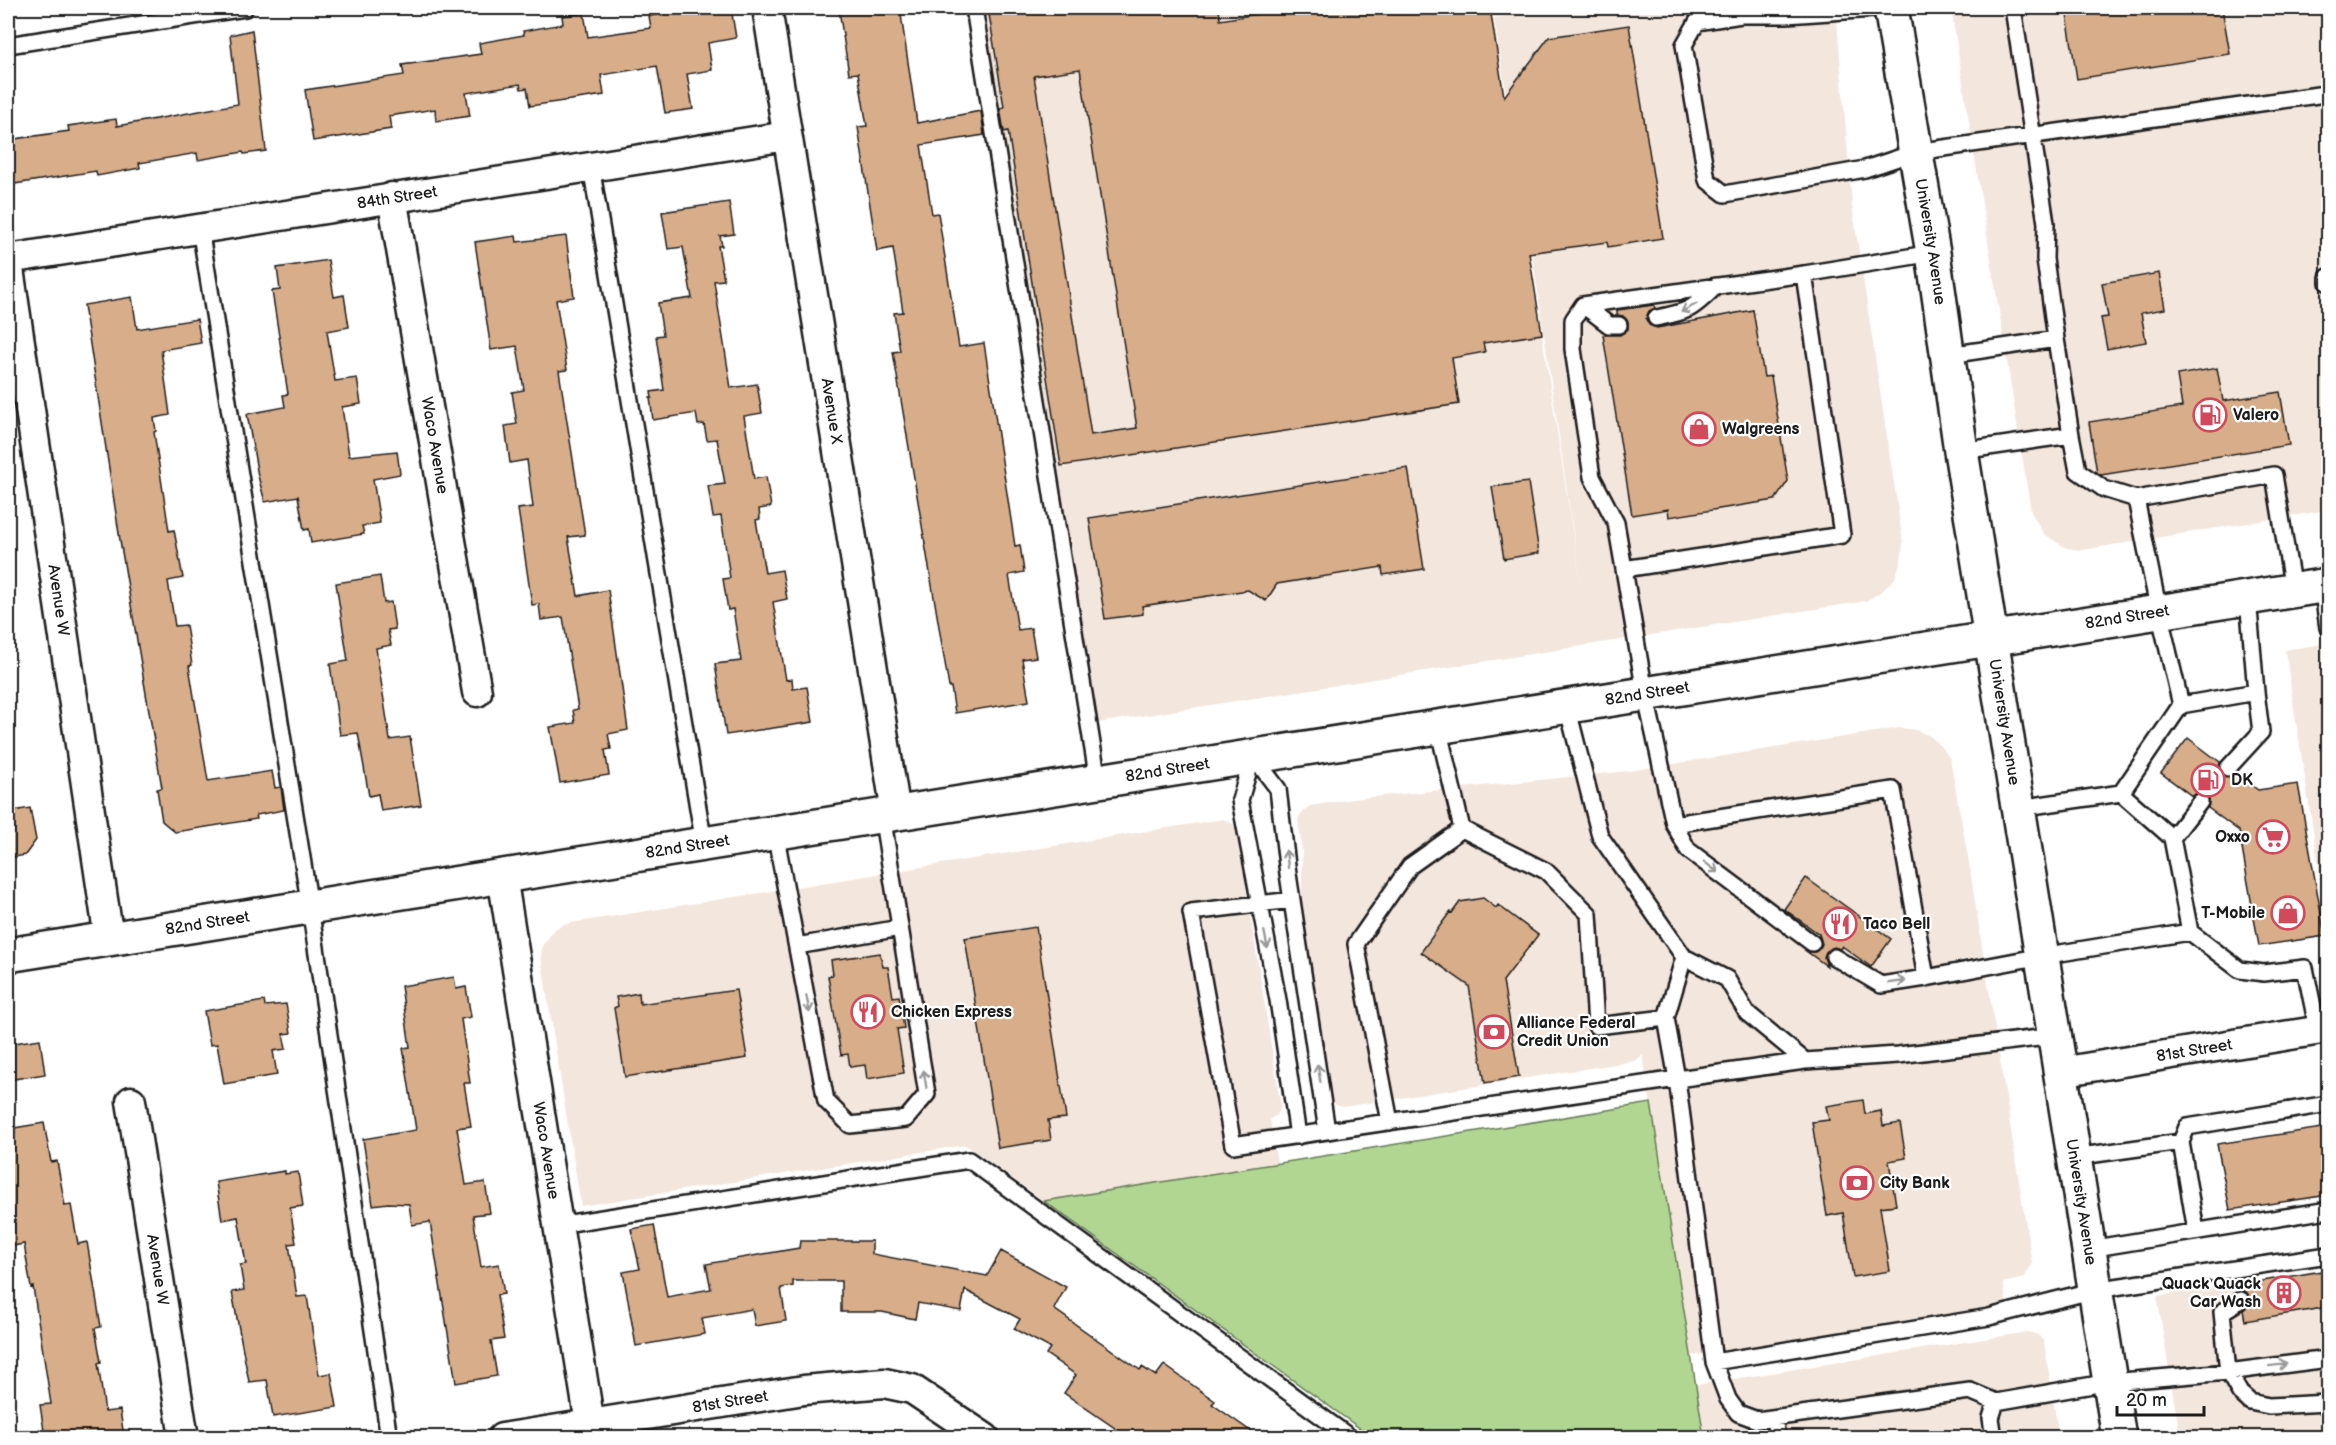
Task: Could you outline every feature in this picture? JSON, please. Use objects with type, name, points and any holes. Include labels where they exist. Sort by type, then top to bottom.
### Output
[{"type":"main road","name":"University Avenue","points":[[1890,8],[1933,254],[1991,638],[2119,1437]]},
{"type":"main road","name":"82nd Street","points":[[8,955],[2314,587]]},
{"type":"street","name":"Avenue X","points":[[766,8],[889,814]]},
{"type":"street","name":"84th Street","points":[[8,261],[200,228],[787,135]]},
{"type":"street","name":"Waco Avenue","points":[[392,197],[477,692]]},
{"type":"street","name":"Avenue W","points":[[8,261],[108,939]]},
{"type":"street","name":"Waco Avenue","points":[[502,876],[590,1424]]},
{"type":"street","name":"81st Street","points":[[2060,1071],[2323,1030]]},
{"type":"street","name":"Avenue W","points":[[131,1101],[184,1437]]},
{"type":"street","name":"81st Street","points":[[502,1437],[804,1390],[884,1383],[912,1389],[985,1437]]},
{"type":"lane","points":[[8,45],[245,8]]},
{"type":"lane","points":[[974,8],[1098,781]]},
{"type":"lane","points":[[1890,8],[1786,15],[1741,15],[1697,22],[1684,45],[1707,180],[1725,194],[1865,169],[1916,152],[2325,94],[2328,90]]},
{"type":"lane","points":[[2013,8],[2046,223],[2045,259],[2056,339],[2078,471],[2104,489],[2136,499],[2274,475],[2328,628]]},
{"type":"lane","points":[[591,166],[704,844]]},
{"type":"lane","points":[[200,228],[310,907],[389,1437]]},
{"type":"lane","points":[[1812,943],[1688,850],[1674,824],[1645,693],[1616,523],[1592,477],[1573,349],[1573,320],[1583,305],[1933,254]]},
{"type":"lane","points":[[1624,569],[1842,535],[1803,274]]},
{"type":"lane","points":[[1656,318],[1685,312],[1700,303],[1716,286]]},
{"type":"lane","points":[[1583,305],[1610,325],[1619,325]]},
{"type":"lane","points":[[1949,355],[2056,339]]},
{"type":"lane","points":[[1962,451],[2071,435]]},
{"type":"lane","points":[[2136,499],[2181,705]]},
{"type":"lane","points":[[2228,768],[2261,732],[2248,598]]},
{"type":"lane","points":[[2019,808],[2121,793],[2181,705],[2256,692]]},
{"type":"lane","points":[[1567,706],[1600,836],[1684,957],[1727,979],[1747,1013],[1805,1061]]},
{"type":"lane","points":[[1438,727],[1462,829]]},
{"type":"lane","points":[[1253,756],[1278,789],[1292,900],[1328,1131]]},
{"type":"lane","points":[[1253,756],[1240,800],[1278,1000],[1298,1136]]},
{"type":"lane","points":[[1674,824],[1893,790],[1926,978]]},
{"type":"lane","points":[[2121,793],[2172,838],[2190,932],[2240,970],[2264,973],[2304,968],[2323,1030]]},
{"type":"lane","points":[[2172,838],[2200,802]]},
{"type":"lane","points":[[775,832],[826,1101],[850,1125],[906,1119],[927,1094],[900,928],[889,814]]},
{"type":"lane","points":[[1462,829],[1546,871],[1589,914],[1596,1026],[1666,1018]]},
{"type":"lane","points":[[1390,1122],[1356,944],[1410,866],[1462,829]]},
{"type":"lane","points":[[1292,900],[1191,912],[1233,1145],[1805,1061],[1898,1055],[2055,1036]]},
{"type":"lane","points":[[797,946],[900,928]]},
{"type":"lane","points":[[1834,957],[1881,985],[2190,932]]},
{"type":"lane","points":[[1684,957],[1666,1018],[1677,1079],[1714,1362],[1728,1399],[1738,1413],[1757,1420],[1971,1391],[1996,1402],[2110,1382],[2328,1359]]},
{"type":"lane","points":[[2196,1231],[2181,1142],[2187,1127],[2328,1104]]},
{"type":"lane","points":[[2074,1156],[2181,1142]]},
{"type":"lane","points":[[558,1225],[969,1160],[1351,1437]]},
{"type":"lane","points":[[2089,1249],[2328,1210]]},
{"type":"lane","points":[[1714,1362],[1989,1317],[2095,1290],[2328,1255]]},
{"type":"lane","points":[[2241,1300],[2222,1312],[2228,1371],[2240,1393],[2250,1402],[2269,1406],[2328,1403]]},
{"type":"lane","points":[[1994,1437],[1991,1418],[1996,1402]]},
{"type":"lane","points":[[1774,1418],[1777,1437]]},
{"type":"shaded area","points":[[983,8],[1836,8],[1852,205],[1903,543],[1901,561],[1895,578],[1882,591],[1866,601],[1097,723]],"holes":[[[1519,13],[1494,18],[1535,273],[1584,606],[1493,17]]]},
{"type":"shaded area","points":[[1951,8],[2328,8],[2328,510],[2082,550],[2066,548],[2044,534],[2031,512]]},
{"type":"shaded area","points":[[2328,643],[2328,926],[2285,650]]},
{"type":"shaded area","points":[[1900,728],[1916,730],[1930,736],[1950,759],[1968,857],[2032,1264],[2024,1278],[2003,1283],[2007,1306],[1691,1356],[1643,1055],[1635,1061],[1343,1107],[1330,1100],[1302,922],[1302,849],[1298,820],[1310,806],[1353,799],[1629,771]]},
{"type":"shaded area","points":[[1223,819],[1233,824],[1237,833],[1281,1107],[1277,1115],[1270,1119],[1277,1163],[1044,1201],[966,1145],[581,1206],[541,957],[542,946],[555,929],[565,924]]},
{"type":"shaded area","points":[[2328,1269],[2328,1437],[2180,1437],[2157,1296]]},
{"type":"shaded area","points":[[2028,1332],[2038,1335],[2044,1342],[2059,1437],[1704,1437],[1696,1385]]},
{"type":"green space","points":[[1651,1103],[1704,1437],[1372,1437],[1044,1201]]},
{"type":"building","points":[[702,8],[731,8],[736,38],[708,43],[712,70],[687,74],[693,109],[665,113],[657,66],[601,75],[604,95],[530,106],[527,88],[521,89],[520,84],[466,93],[470,116],[436,121],[435,109],[389,116],[391,129],[313,141],[305,90],[404,75],[402,65],[481,54],[479,43],[524,35],[523,31],[563,24],[562,16],[584,13],[588,37],[651,28],[649,16]]},
{"type":"building","points":[[900,8],[917,123],[981,111],[984,135],[921,145],[932,214],[938,213],[959,347],[984,343],[1015,546],[1020,545],[1024,572],[1009,575],[1018,630],[1031,628],[1036,657],[1022,659],[1029,701],[955,713],[893,352],[900,351],[894,313],[903,312],[893,248],[877,251],[858,127],[867,126],[858,73],[849,74],[839,10]]},
{"type":"building","points":[[988,8],[1219,8],[1220,20],[1296,8],[1490,8],[1504,97],[1549,37],[1629,25],[1663,238],[1608,247],[1607,242],[1529,253],[1542,334],[1483,343],[1485,352],[1452,358],[1459,404],[1061,466],[1008,131],[1004,132],[1000,108],[1004,107]],"holes":[[[1080,69],[1137,428],[1091,435],[1034,76]]]},
{"type":"building","points":[[2066,8],[2222,8],[2230,54],[2077,79]]},
{"type":"building","points":[[252,30],[266,151],[244,154],[243,152],[198,160],[197,153],[139,163],[140,168],[97,176],[96,171],[8,185],[8,140],[69,131],[68,126],[116,119],[117,126],[238,104],[230,35]]},
{"type":"building","points":[[729,202],[734,234],[720,236],[722,246],[718,246],[724,280],[714,281],[731,388],[757,384],[762,413],[744,416],[754,479],[766,477],[771,507],[759,509],[760,519],[756,520],[765,573],[782,570],[787,599],[773,602],[786,680],[792,679],[793,689],[807,687],[813,722],[726,735],[715,664],[741,661],[733,609],[728,610],[723,579],[730,578],[721,516],[713,517],[708,486],[725,484],[717,439],[707,440],[704,424],[698,425],[696,413],[653,420],[650,398],[652,398],[651,392],[664,390],[656,336],[663,335],[658,303],[692,298],[683,247],[668,249],[662,212]]},
{"type":"building","points":[[516,236],[517,242],[566,236],[574,297],[556,300],[567,370],[559,371],[585,535],[568,537],[578,596],[608,590],[628,730],[608,734],[611,749],[605,750],[609,775],[560,783],[550,727],[575,723],[573,710],[578,709],[563,617],[541,620],[539,604],[532,605],[518,509],[533,507],[527,460],[510,463],[505,426],[517,424],[512,392],[524,390],[517,346],[491,350],[475,242]]},
{"type":"building","points":[[328,260],[334,297],[344,295],[349,327],[327,331],[335,381],[357,378],[361,404],[342,407],[349,456],[397,451],[400,474],[373,479],[380,523],[362,526],[364,534],[311,543],[309,529],[304,530],[298,496],[265,502],[247,414],[285,407],[283,395],[288,394],[272,291],[280,290],[277,268]]},
{"type":"building","points":[[2159,273],[2165,309],[2141,313],[2146,342],[2107,349],[2101,318],[2108,317],[2102,283]]},
{"type":"building","points":[[132,297],[137,329],[197,319],[201,343],[161,350],[170,415],[154,418],[156,431],[154,432],[169,531],[174,530],[183,578],[168,581],[175,626],[186,625],[192,665],[189,666],[208,781],[272,771],[275,788],[281,787],[284,810],[256,815],[257,819],[175,832],[162,821],[157,789],[162,788],[120,540],[84,305]]},
{"type":"building","name":"Walgreens","points":[[1654,305],[1655,308],[1649,311],[1646,319],[1649,325],[1657,328],[1753,310],[1764,377],[1771,376],[1788,481],[1775,500],[1669,517],[1668,509],[1632,515],[1603,335],[1620,335],[1628,329],[1628,321],[1623,316],[1617,315],[1617,310]]},
{"type":"building","name":"Valero","points":[[2217,368],[2223,401],[2280,392],[2289,445],[2101,475],[2097,473],[2089,422],[2182,407],[2177,375]]},
{"type":"building","points":[[1408,468],[1424,569],[1383,575],[1382,567],[1277,584],[1266,601],[1248,590],[1142,606],[1143,614],[1105,619],[1089,518]]},
{"type":"building","points":[[1528,482],[1539,553],[1504,559],[1492,487]]},
{"type":"building","points":[[380,576],[384,603],[391,602],[395,629],[388,630],[391,645],[376,648],[390,740],[410,737],[421,805],[381,811],[378,794],[369,796],[358,733],[340,735],[330,664],[348,661],[336,583]]},
{"type":"building","points":[[2188,738],[2220,762],[2219,771],[2225,777],[2236,774],[2258,790],[2298,784],[2325,936],[2259,946],[2239,831],[2208,808],[2209,799],[2205,794],[2197,793],[2192,796],[2161,773]]},
{"type":"building","points":[[30,808],[36,840],[25,855],[8,858],[8,812]]},
{"type":"building","name":"Taco Bell","points":[[1806,878],[1891,939],[1871,967],[1842,946],[1840,949],[1834,947],[1826,952],[1824,957],[1827,966],[1806,951],[1815,952],[1820,948],[1822,944],[1819,934],[1784,909]]},
{"type":"building","name":"Alliance Federal Credit Union","points":[[1483,898],[1496,908],[1498,905],[1538,935],[1503,981],[1519,1077],[1485,1083],[1469,986],[1421,952],[1460,902]]},
{"type":"building","points":[[1036,927],[1066,1118],[1048,1120],[1051,1140],[998,1148],[965,938]]},
{"type":"building","name":"Chicken Express","points":[[880,953],[883,967],[888,967],[893,997],[899,996],[904,1028],[897,1029],[904,1073],[867,1079],[865,1065],[850,1067],[848,1054],[841,1055],[828,976],[833,975],[831,960]]},
{"type":"building","points":[[454,977],[456,989],[466,987],[471,1017],[461,1019],[470,1083],[464,1083],[471,1126],[457,1128],[466,1185],[485,1182],[490,1213],[473,1215],[481,1267],[499,1264],[504,1294],[497,1295],[504,1339],[491,1341],[497,1376],[456,1383],[430,1222],[412,1225],[409,1204],[373,1205],[363,1139],[416,1130],[403,1048],[410,1047],[401,986]]},
{"type":"building","points":[[736,990],[747,1058],[625,1077],[614,1008],[618,1006],[616,997],[639,993],[640,1004]]},
{"type":"building","points":[[264,1001],[265,1006],[286,1004],[291,1033],[283,1034],[286,1049],[273,1051],[277,1075],[224,1084],[217,1044],[210,1045],[204,1011]]},
{"type":"building","points":[[40,1039],[45,1074],[8,1080],[8,1044]]},
{"type":"building","name":"City Bank","points":[[1863,1100],[1865,1114],[1881,1111],[1883,1126],[1900,1123],[1906,1158],[1889,1161],[1896,1205],[1880,1207],[1890,1271],[1853,1277],[1843,1213],[1827,1216],[1812,1122],[1829,1120],[1826,1106]]},
{"type":"building","points":[[44,1123],[51,1162],[57,1161],[65,1206],[71,1205],[78,1244],[87,1242],[101,1327],[95,1328],[101,1362],[98,1363],[105,1412],[120,1410],[124,1437],[45,1437],[40,1405],[51,1404],[33,1287],[31,1288],[24,1244],[8,1247],[8,1129]]},
{"type":"building","points":[[2328,1127],[2328,1195],[2230,1210],[2217,1144]]},
{"type":"building","points":[[285,1171],[285,1174],[298,1172],[303,1206],[290,1208],[296,1243],[289,1244],[297,1297],[307,1296],[319,1375],[331,1373],[337,1407],[273,1417],[267,1380],[249,1382],[232,1292],[244,1290],[240,1265],[246,1264],[238,1217],[222,1220],[216,1182]]},
{"type":"building","points":[[654,1225],[667,1297],[711,1289],[706,1264],[799,1248],[800,1241],[872,1241],[872,1254],[987,1276],[1001,1251],[1066,1287],[1054,1309],[1140,1370],[1142,1367],[1156,1376],[1164,1365],[1215,1401],[1212,1404],[1259,1437],[1128,1437],[1064,1393],[1076,1375],[1046,1354],[1050,1348],[1014,1329],[1020,1319],[965,1290],[961,1311],[918,1303],[915,1319],[882,1312],[841,1312],[841,1281],[793,1281],[793,1286],[781,1288],[786,1321],[755,1326],[752,1309],[702,1318],[705,1334],[636,1346],[623,1272],[640,1269],[631,1229]]},
{"type":"building","name":"Quack Quack Car Wash","points":[[2328,1270],[2328,1307],[2245,1321],[2243,1310],[2249,1305],[2251,1299],[2246,1292],[2240,1290],[2239,1285]]},
{"type":"place","name":"Valero","points":[[2210,415]]},
{"type":"place","name":"Walgreens","points":[[1699,429]]},
{"type":"place","name":"DK","points":[[2208,780]]},
{"type":"place","name":"Oxxo","points":[[2273,837]]},
{"type":"place","name":"T-Mobile","points":[[2288,913]]},
{"type":"place","name":"Taco Bell","points":[[1840,924]]},
{"type":"place","name":"Chicken Express","points":[[868,1012]]},
{"type":"place","name":"Alliance Federal Credit Union","points":[[1494,1032]]},
{"type":"place","name":"City Bank","points":[[1857,1183]]},
{"type":"place","name":"Quack Quack Car Wash","points":[[2284,1293]]}]
